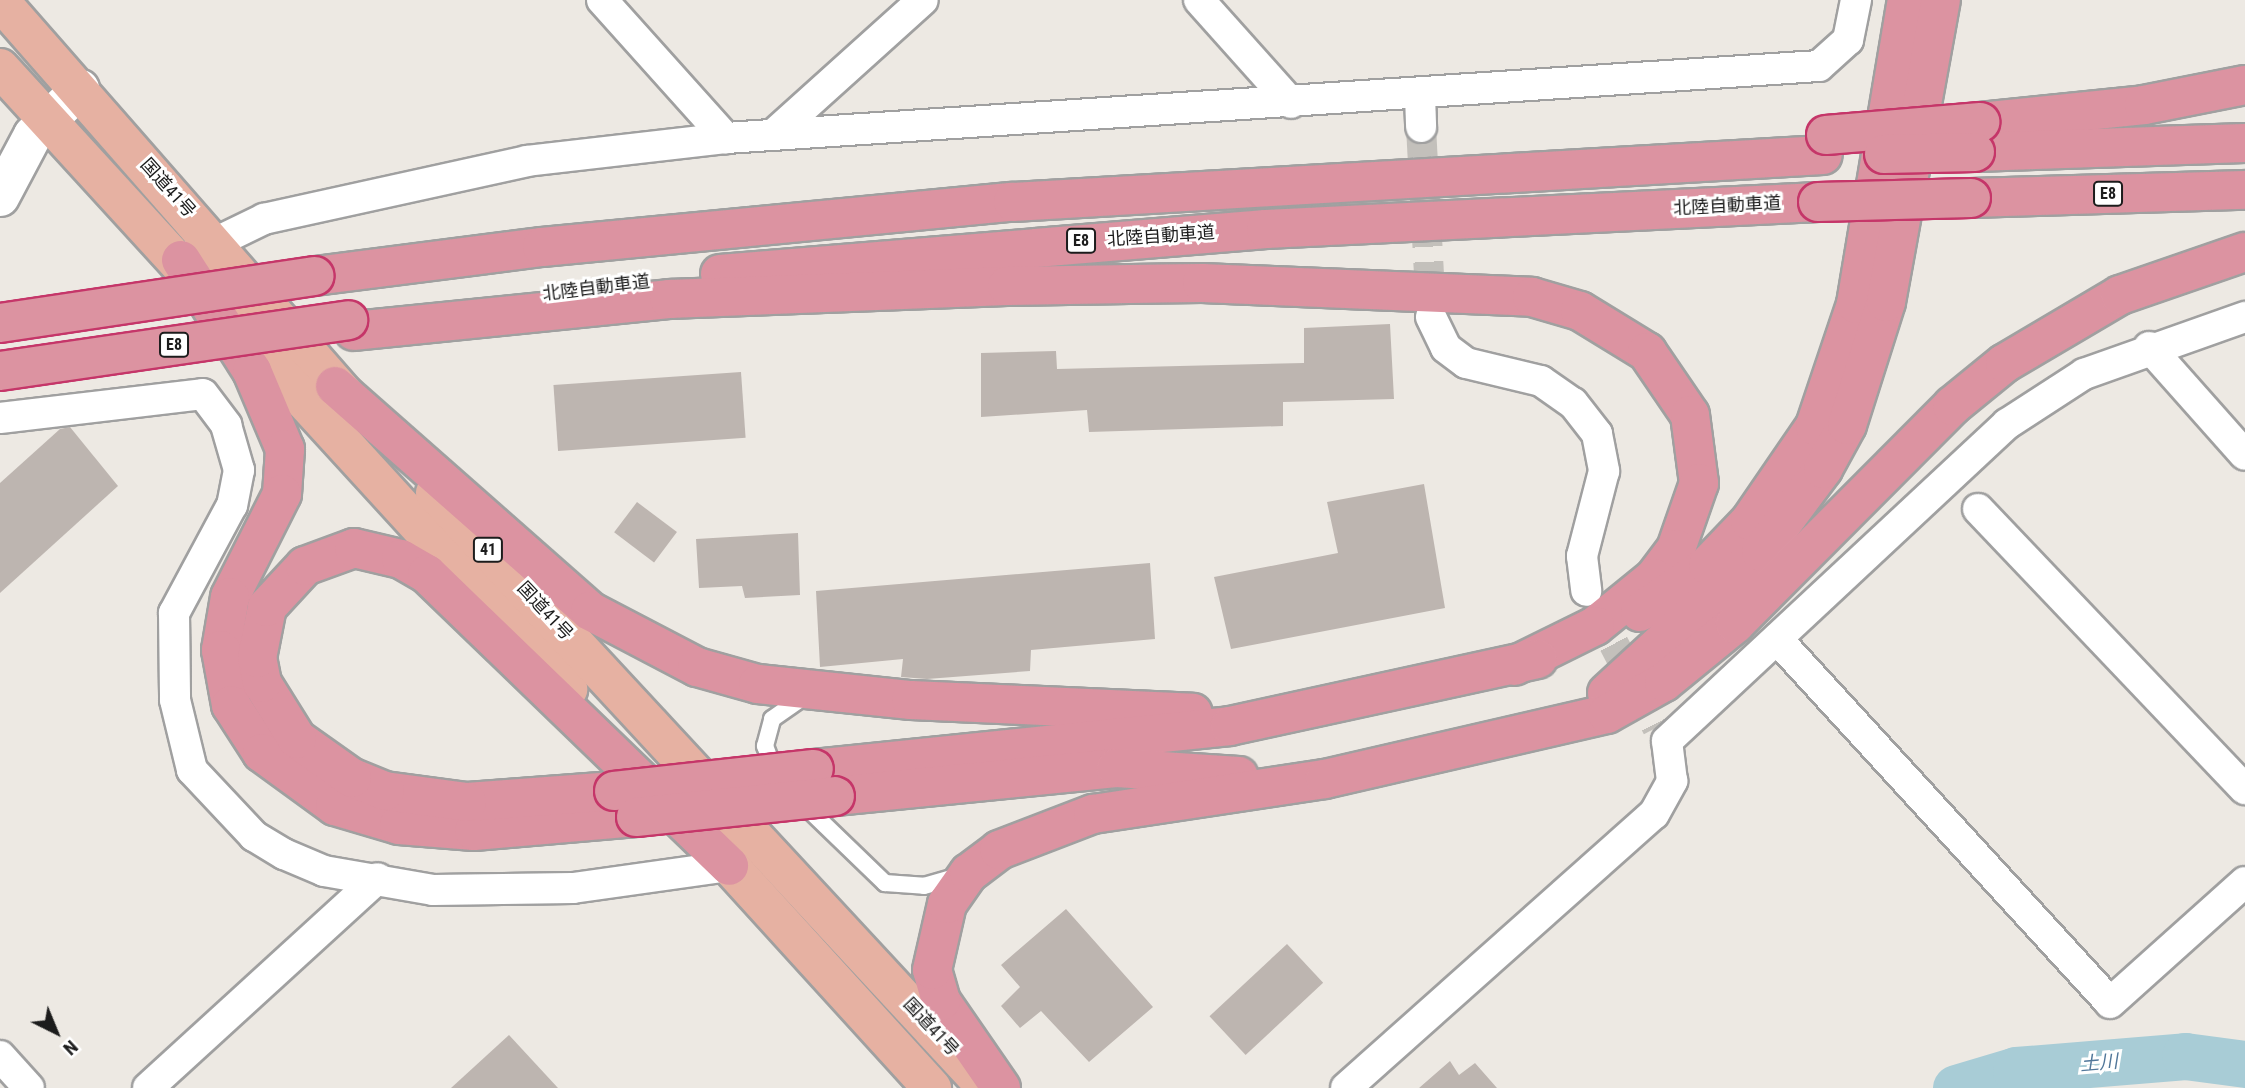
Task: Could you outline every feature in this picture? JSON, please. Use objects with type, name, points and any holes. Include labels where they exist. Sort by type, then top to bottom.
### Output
[{"type":"highway","points":[[181,260],[252,371],[285,449],[282,494],[230,597],[221,650],[232,705],[262,753],[335,806],[399,825],[474,831],[625,804],[825,782],[1307,713],[1514,666],[1614,628],[1708,565],[1788,474],[1815,426],[1856,304],[1907,0]]},
{"type":"highway","points":[[1536,734],[1612,690],[1684,627],[1761,552],[1823,469],[1870,365],[1886,302],[1941,0]]},
{"type":"highway","name":"国道41号","points":[[0,1],[216,242],[335,386],[988,1088]]},
{"type":"highway","name":"国道41号","points":[[0,68],[181,260],[932,1088]]},
{"type":"highway","points":[[1978,137],[2245,85]]},
{"type":"highway","points":[[0,323],[315,276],[774,223],[1824,145],[1978,137],[2245,143]]},
{"type":"highway","name":"北陸自動車道","points":[[0,371],[261,333],[351,325],[783,267],[1016,246],[1818,202],[2245,190]]},
{"type":"highway","points":[[1001,1088],[941,1001],[932,970],[947,904],[970,873],[1040,830],[1093,814],[1325,779],[1536,734],[1607,714],[1702,653],[1952,406],[2005,363],[2120,295],[2245,252]]},
{"type":"highway","points":[[351,325],[669,299],[1007,286],[1202,283],[1532,298],[1592,317],[1647,352],[1690,415],[1699,483],[1681,538],[1654,578],[1595,626],[1514,666]]},
{"type":"highway","points":[[335,386],[590,611],[697,667],[827,692],[1013,706],[1307,713]]},
{"type":"highway","points":[[625,804],[423,799],[352,778],[297,739],[266,692],[257,657],[267,607],[305,566],[341,551],[378,551],[427,574],[729,866]]},
{"type":"highway","points":[[825,782],[1116,768],[1325,779]]},
{"type":"street","points":[[602,0],[726,138]]},
{"type":"street","points":[[774,134],[923,0]]},
{"type":"street","points":[[1199,0],[1291,103]]},
{"type":"street","points":[[181,260],[264,219],[527,161],[774,134],[1420,95],[1819,66],[1848,40],[1849,7]]},
{"type":"street","points":[[0,197],[11,169],[47,120],[79,89]]},
{"type":"street","points":[[1420,95],[1421,127]]},
{"type":"street","points":[[1431,317],[1446,348],[1466,363],[1541,381],[1573,404],[1597,434],[1604,471],[1582,556],[1586,591]]},
{"type":"street","points":[[1346,1088],[1654,814],[1672,781],[1662,734],[1777,639],[2007,424],[2084,374],[2149,348],[2245,317]]},
{"type":"street","points":[[2149,348],[2245,455]]},
{"type":"street","points":[[0,418],[203,394],[226,425],[239,470],[232,505],[174,613],[175,700],[192,770],[254,836],[284,854],[324,871],[378,878],[433,890],[559,888],[729,866]]},
{"type":"street","points":[[1978,509],[2245,789]]},
{"type":"street","points":[[1777,639],[2110,1003],[2245,882]]},
{"type":"street","points":[[148,1088],[378,878]]},
{"type":"street","points":[[0,1056],[29,1088]]},
{"type":"lane","points":[[827,692],[795,699],[772,719],[765,746],[780,780],[885,883],[925,886],[970,873]]},
{"type":"building","points":[[1390,324],[1394,399],[1283,402],[1283,426],[1089,432],[1087,410],[981,417],[981,353],[1056,351],[1057,369],[1304,363],[1304,328]]},
{"type":"building","points":[[741,372],[746,438],[558,451],[553,385]]},
{"type":"building","points":[[70,427],[118,486],[0,593],[0,483],[60,429]]},
{"type":"building","points":[[1424,484],[1445,608],[1231,649],[1214,577],[1338,553],[1327,502]]},
{"type":"building","points":[[637,502],[677,532],[654,562],[614,532]]},
{"type":"building","points":[[798,533],[800,595],[745,598],[742,586],[699,588],[696,539]]},
{"type":"building","points":[[1150,563],[1155,639],[1031,650],[1030,671],[927,679],[901,677],[903,659],[820,667],[816,591]]},
{"type":"building","points":[[1066,909],[1153,1007],[1089,1062],[1041,1011],[1020,1028],[1001,1006],[1020,987],[1001,965]]},
{"type":"building","points":[[1287,944],[1323,983],[1246,1055],[1209,1016]]},
{"type":"building","points":[[509,1035],[558,1088],[451,1088]]},
{"type":"building","points":[[1450,1061],[1459,1075],[1475,1063],[1497,1088],[1419,1088]]},
{"type":"waterway","name":"土川","points":[[1956,1088],[2016,1070],[2185,1056],[2245,1064]]},
{"type":"tunnel","points":[[1421,127],[1431,312]]},
{"type":"tunnel","points":[[1593,604],[1657,727]]}]
